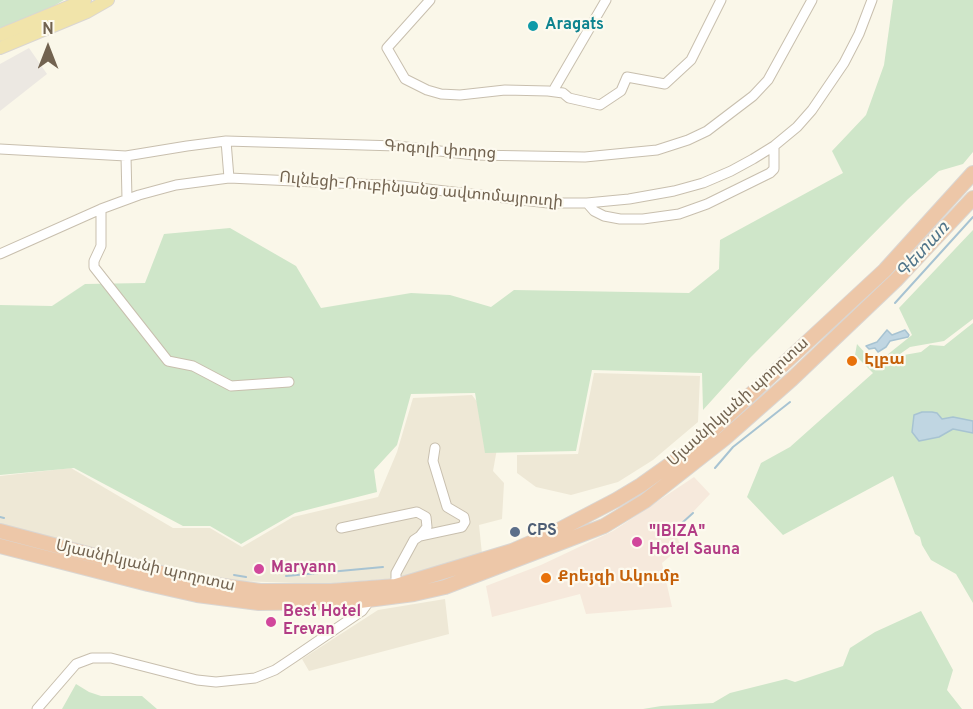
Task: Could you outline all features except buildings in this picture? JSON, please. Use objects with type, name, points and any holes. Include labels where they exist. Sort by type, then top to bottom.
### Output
[{"type":"highway","name":"Մյասնիկյանի պողոտա","points":[[0,531],[186,580],[260,591],[331,591],[396,586],[512,551],[551,534],[640,485],[679,459],[716,428],[885,270],[973,173]]},
{"type":"highway","name":"Մյասնիկյանի պողոտա","points":[[0,546],[148,584],[229,600],[297,604],[370,600],[445,587],[604,526],[645,501],[716,446],[792,379],[896,280],[973,198]]},
{"type":"main road","points":[[0,35],[83,4],[108,0]]},
{"type":"main road","points":[[0,48],[83,4]]},
{"type":"street","points":[[430,0],[387,48],[405,79],[427,90],[460,95],[505,90],[554,91],[563,93],[568,98],[600,105],[621,91],[627,77],[665,84],[691,60],[721,0]]},
{"type":"street","points":[[554,91],[606,0]]},
{"type":"street","name":"Գոգոլի փողոց","points":[[0,149],[126,156],[226,141],[397,146],[474,155],[585,157],[657,150],[707,132],[753,96],[768,80],[812,0]]},
{"type":"street","name":"Ուլնեցի-Ռուբինյանց ավտոմայրուղի","points":[[0,254],[127,199],[176,185],[229,178],[402,186],[530,202],[587,203],[651,196],[703,183],[731,171],[774,146],[812,111],[859,34],[872,0]]},
{"type":"street","points":[[226,141],[229,178]]},
{"type":"street","points":[[587,203],[594,211],[604,216],[620,219],[643,219],[679,214],[707,204],[770,173],[774,169],[774,146]]},
{"type":"street","points":[[126,156],[127,199]]},
{"type":"street","points":[[101,209],[100,246],[94,267],[168,361],[193,366],[231,386],[290,382]]},
{"type":"street","points":[[420,536],[462,527],[465,522],[464,517],[447,507],[433,461],[435,448]]},
{"type":"street","points":[[341,528],[417,512],[426,517],[428,527],[414,540],[396,573],[396,586]]},
{"type":"street","points":[[37,709],[76,663],[92,658],[111,658],[197,680],[216,682],[255,678],[275,670],[293,658],[362,610],[370,600]]},
{"type":"shaded area","points":[[29,48],[47,74],[0,111],[0,64]]},
{"type":"shaded area","points":[[594,373],[700,376],[698,422],[653,460],[618,482],[571,495],[536,487],[517,473],[517,455],[578,454]]},
{"type":"shaded area","points":[[472,395],[500,432],[493,471],[504,483],[502,519],[479,525],[482,554],[411,577],[323,584],[239,581],[136,564],[0,528],[0,476],[71,468],[173,528],[210,528],[242,547],[293,517],[378,497],[397,452],[413,398]]},
{"type":"shaded area","points":[[694,477],[710,494],[675,531],[681,547],[662,563],[672,607],[586,614],[580,594],[492,617],[486,586],[541,565],[613,531]]},
{"type":"shaded area","points":[[445,599],[449,634],[309,671],[302,659],[378,610]]},
{"type":"green space","points":[[0,0],[64,0],[47,10],[0,28]]},
{"type":"green space","points":[[893,0],[973,0],[973,152],[963,164],[939,171],[908,199],[750,358],[703,410],[702,373],[592,370],[576,451],[485,453],[475,393],[411,394],[397,445],[374,470],[377,492],[295,513],[241,544],[210,526],[183,526],[74,468],[0,475],[0,305],[52,306],[85,284],[145,283],[164,234],[230,228],[296,266],[321,308],[411,293],[450,295],[491,307],[514,290],[689,293],[719,269],[720,240],[843,173],[832,151],[866,115],[884,65]]},
{"type":"green space","points":[[973,230],[973,319],[944,341],[910,347],[877,370],[904,355],[921,352],[930,345],[944,346],[973,323],[973,603],[956,574],[931,560],[920,537],[915,534],[893,476],[783,535],[747,497],[761,463],[790,447],[873,373],[855,355],[857,344],[868,360],[877,363],[912,335],[899,308]]},
{"type":"green space","points":[[921,611],[953,670],[947,690],[962,709],[643,709],[713,703],[730,693],[786,679],[795,682],[843,666],[850,648],[875,632]]},
{"type":"green space","points":[[76,684],[101,696],[142,696],[157,709],[62,709]]},
{"type":"water","points":[[887,330],[892,335],[905,330],[909,335],[890,341],[878,352],[875,348],[869,349],[866,346],[877,342]]},
{"type":"water","points":[[937,413],[942,419],[953,417],[973,421],[973,433],[953,429],[939,437],[919,441],[912,432],[914,415]]},
{"type":"waterway","name":"Գետառ","points":[[895,303],[973,217]]},
{"type":"waterway","name":"Գետառ","points":[[715,468],[733,447],[790,402]]},
{"type":"waterway","name":"Գետառ","points":[[665,530],[682,523],[693,513]]},
{"type":"waterway","name":"Գետառ","points":[[0,517],[4,518]]},
{"type":"waterway","name":"Գետառ","points":[[286,576],[383,567]]},
{"type":"waterway","name":"Գետառ","points":[[234,575],[246,577]]},
{"type":"place","name":"Aragats","points":[[533,26]]},
{"type":"place","name":"Էլբա","points":[[852,361]]},
{"type":"place","name":"CPS","points":[[515,532]]},
{"type":"place","name":"\"IBIZA\" Hotel Sauna","points":[[637,542]]},
{"type":"place","name":"Maryann","points":[[259,569]]},
{"type":"place","name":"Քրեյզի Ակումբ","points":[[546,578]]},
{"type":"place","name":"Best Hotel Erevan","points":[[271,622]]}]
